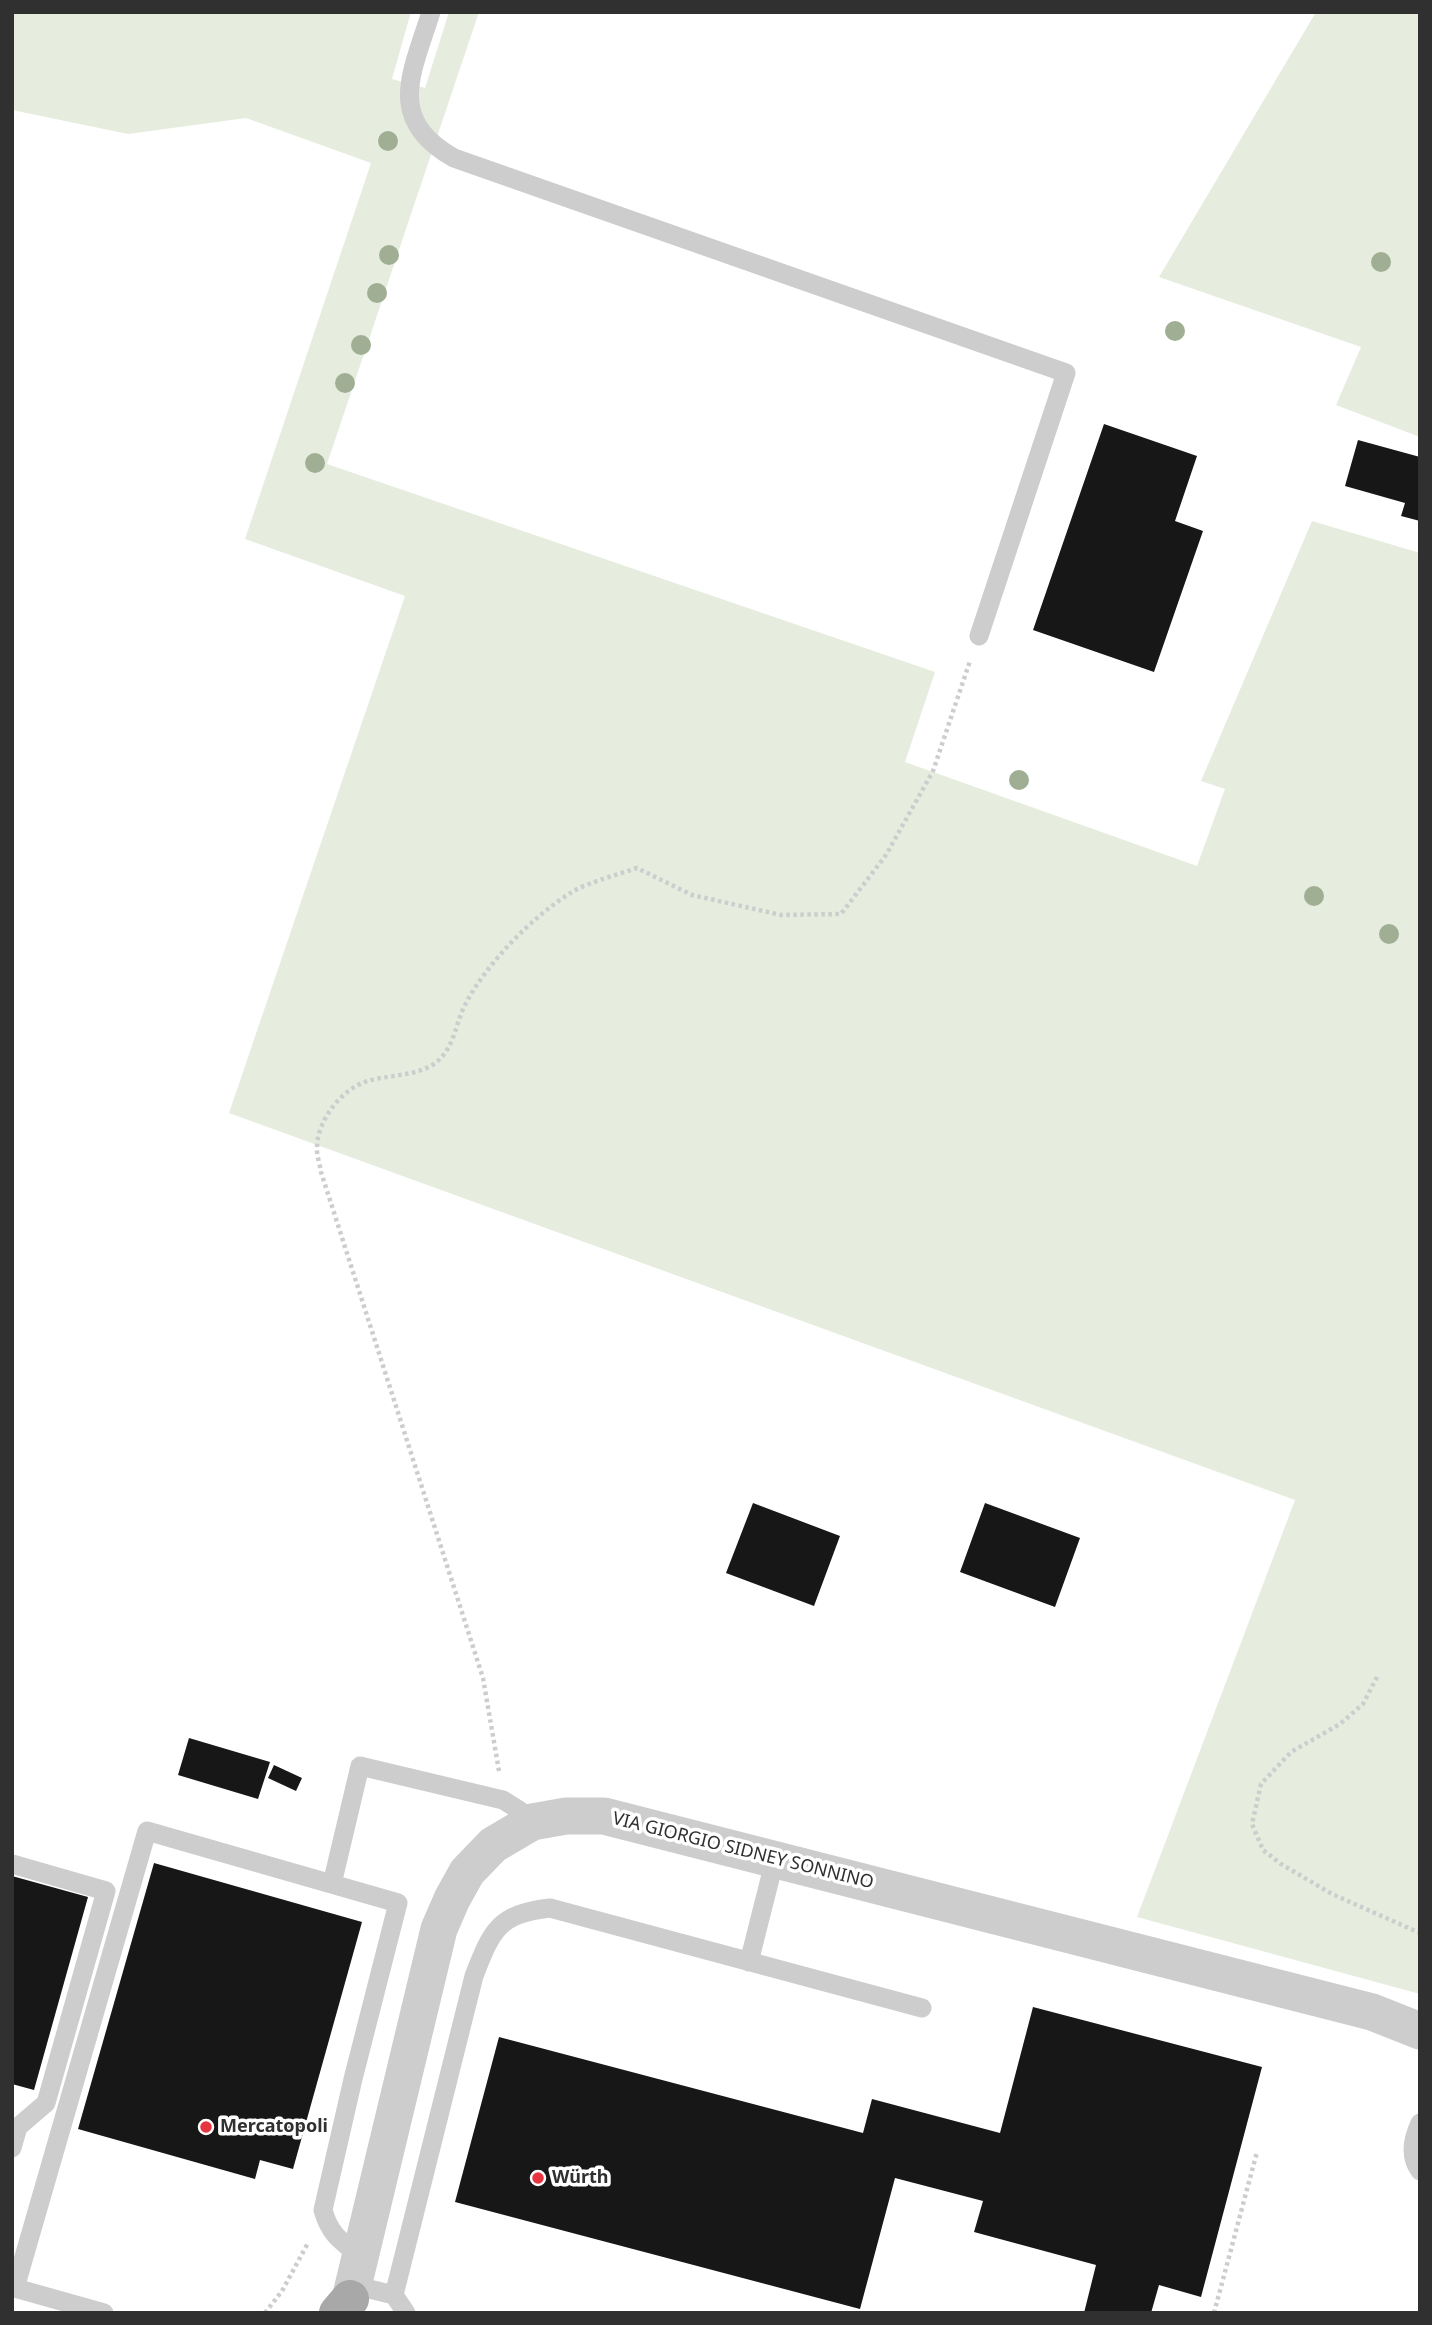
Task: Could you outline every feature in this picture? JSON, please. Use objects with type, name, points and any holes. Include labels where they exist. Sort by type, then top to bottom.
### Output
[{"type":"street","name":"VIA GIORGIO SIDNEY SONNINO","points":[[350,2293],[439,1929],[467,1872],[493,1845],[532,1822],[566,1816],[604,1816],[1373,2012],[1420,2031]]},
{"type":"lane","points":[[431,12],[409,84],[410,106],[421,133],[435,147],[454,158],[1066,373],[979,636]]},
{"type":"lane","points":[[332,1884],[360,1766],[503,1800],[532,1822]]},
{"type":"lane","points":[[104,2313],[14,2287],[147,1831],[398,1903],[353,2078],[323,2210],[350,2293],[394,2295]]},
{"type":"lane","points":[[749,1962],[775,1859]]},
{"type":"lane","points":[[12,1864],[106,1891],[46,2104],[18,2127],[12,2148]]},
{"type":"lane","points":[[406,2313],[394,2295],[474,1976],[485,1947],[504,1920],[524,1911],[550,1908],[922,2008]]},
{"type":"lane","points":[[1420,2123],[1415,2134],[1412,2155],[1420,2171]]},
{"type":"path","points":[[503,1800],[483,1678],[321,1172],[317,1145],[322,1126],[330,1110],[344,1094],[362,1083],[404,1075],[434,1063],[454,1039],[464,1007],[480,978],[537,919],[574,891],[638,868],[692,895],[781,915],[841,914],[886,855],[933,772],[979,636]]},
{"type":"path","points":[[1377,1677],[1363,1704],[1340,1724],[1291,1752],[1261,1784],[1252,1824],[1263,1850],[1281,1864],[1332,1894],[1420,1933]]},
{"type":"path","points":[[1214,2313],[1257,2152]]},
{"type":"path","points":[[265,2313],[282,2291],[323,2210]]},
{"type":"shaded area","points":[[12,12],[411,12],[392,79],[425,88],[449,12],[479,12],[327,464],[935,672],[905,762],[1197,866],[1225,789],[1201,781],[1312,521],[1420,553],[1420,1994],[1137,1917],[1295,1500],[229,1113],[405,596],[245,539],[371,163],[246,118],[128,134],[12,110]]},
{"type":"shaded area","points":[[1316,12],[1420,12],[1420,437],[1336,405],[1361,347],[1159,277]]},
{"type":"building","points":[[1104,424],[1197,456],[1175,521],[1203,531],[1154,672],[1033,630]]},
{"type":"building","points":[[1358,440],[1420,457],[1420,521],[1401,516],[1405,503],[1345,486]]},
{"type":"building","points":[[753,1503],[840,1536],[814,1606],[726,1573]]},
{"type":"building","points":[[985,1503],[1080,1538],[1055,1607],[960,1572]]},
{"type":"building","points":[[189,1738],[270,1762],[258,1799],[178,1775]]},
{"type":"building","points":[[274,1765],[302,1778],[296,1791],[268,1778]]},
{"type":"building","points":[[154,1863],[362,1922],[293,2169],[260,2160],[255,2179],[78,2129]]},
{"type":"building","points":[[12,1876],[88,1897],[34,2090],[12,2084]]},
{"type":"building","points":[[1033,2007],[1262,2067],[1201,2297],[1159,2285],[1151,2313],[1084,2313],[1096,2265],[974,2232],[983,2201],[895,2178],[860,2309],[455,2202],[499,2037],[863,2133],[872,2099],[1000,2133]]},
{"type":"place","name":"Mercatopoli","points":[[206,2127]]},
{"type":"place","name":"Würth","points":[[538,2178]]}]
